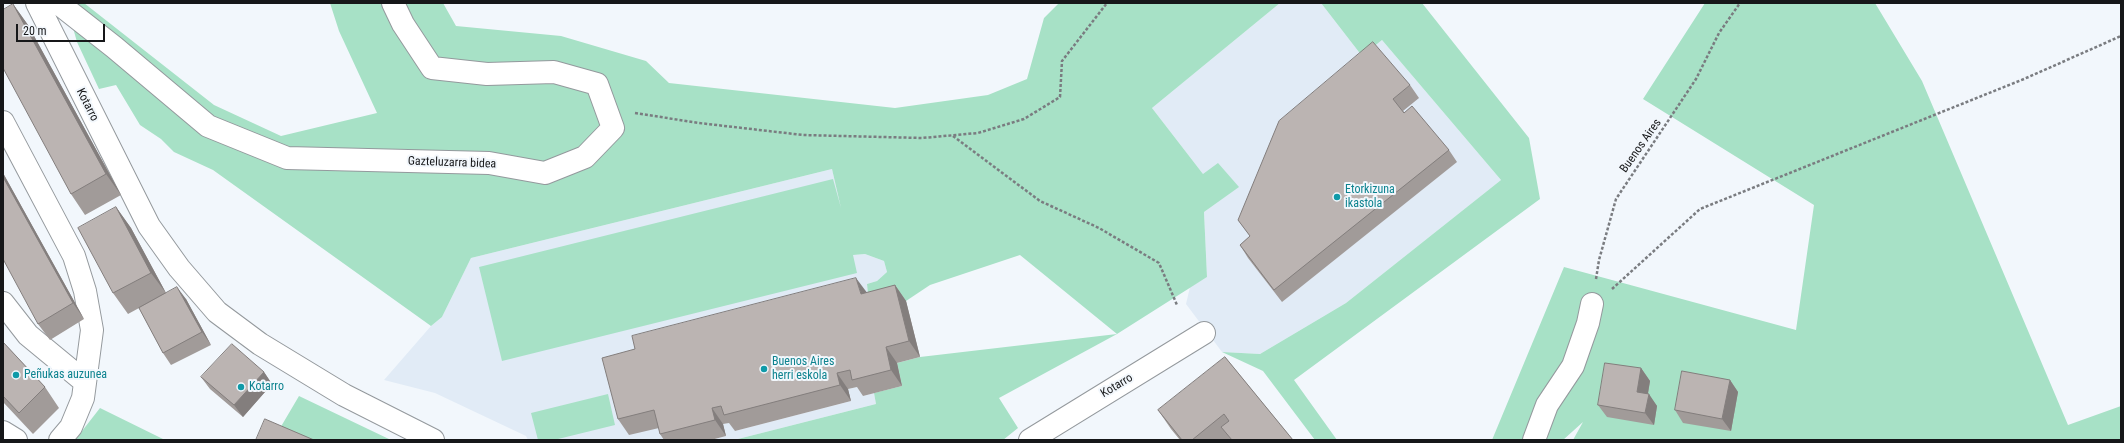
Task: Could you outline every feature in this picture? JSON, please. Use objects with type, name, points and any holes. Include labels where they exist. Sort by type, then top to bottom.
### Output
[{"type":"street","name":"Kotarro","points":[[37,3],[149,226],[179,268],[212,306],[260,344],[344,395],[433,440]]},
{"type":"street","name":"Gazteluzarra bidea","points":[[58,3],[114,46],[208,126],[287,158],[489,163],[545,173],[585,157],[613,128],[597,84],[554,72],[487,74],[432,68],[403,24],[393,3]]},
{"type":"street","points":[[3,122],[47,204],[76,263],[85,291],[92,330],[83,398],[71,427],[60,440]]},
{"type":"street","points":[[3,303],[28,335],[85,382]]},
{"type":"street","points":[[1534,440],[1547,405],[1573,366],[1591,308]]},
{"type":"street","name":"Kotarro","points":[[1030,440],[1204,333]]},
{"type":"street","points":[[3,432],[16,440]]},
{"type":"path","points":[[605,105],[626,111],[699,124],[803,134],[922,138],[978,133],[1024,119],[1060,97],[1062,61],[1107,3]]},
{"type":"path","name":"Buenos Aires","points":[[1591,308],[1599,260],[1616,199],[1696,78],[1719,33],[1740,3]]},
{"type":"path","points":[[1591,308],[1700,209],[2024,79],[2121,36]]},
{"type":"path","points":[[953,136],[1040,201],[1099,228],[1159,263],[1177,305]]},
{"type":"shaded area","points":[[1280,3],[1321,3],[1362,56],[1382,40],[1501,180],[1346,303],[1260,354],[1222,352],[1186,304],[1190,287],[1207,277],[1204,212],[1238,187],[1203,174],[1152,108]]},
{"type":"shaded area","points":[[832,169],[852,255],[865,254],[884,261],[887,272],[877,281],[867,284],[868,294],[666,426],[669,440],[528,440],[526,436],[435,393],[384,380],[431,326],[442,317],[471,258]]},
{"type":"shaded area","points":[[861,386],[863,396],[874,393],[876,404],[734,440],[711,440],[726,436],[723,424],[733,422],[735,431],[851,401],[848,389]]},
{"type":"green space","points":[[66,3],[84,3],[214,105],[281,136],[377,113],[339,31],[330,3],[443,3],[456,26],[561,36],[646,61],[669,83],[895,108],[988,95],[1027,79],[1044,18],[1059,3],[1280,3],[1152,108],[1203,174],[1218,163],[1239,187],[1204,212],[1207,277],[1117,334],[1020,255],[930,285],[906,301],[872,310],[867,284],[877,281],[887,272],[884,261],[865,254],[853,255],[857,273],[502,361],[479,267],[833,179],[841,208],[832,169],[471,258],[442,317],[431,326],[213,170],[174,152],[161,139],[140,125],[116,85],[99,89],[77,42]]},
{"type":"green space","points":[[1321,3],[1422,3],[1529,138],[1540,199],[1294,380],[1337,440],[1315,440],[1263,371],[1222,352],[1260,354],[1346,303],[1501,180],[1382,40],[1362,56]]},
{"type":"green space","points":[[1705,3],[1875,3],[1922,81],[2068,425],[2121,406],[2120,440],[1573,440],[1583,422],[1563,440],[1492,440],[1564,267],[1796,330],[1814,205],[1643,99]]},
{"type":"green space","points":[[1117,334],[999,398],[1018,428],[1003,440],[734,440],[876,404],[874,393],[902,386],[897,363],[920,357]]},
{"type":"green space","points":[[608,394],[615,425],[554,440],[538,440],[531,413]]},
{"type":"green space","points":[[299,396],[391,440],[287,440],[276,435]]},
{"type":"green space","points":[[100,408],[165,440],[75,440]]},
{"type":"building","points":[[13,4],[106,174],[71,194],[3,68],[3,10]]},
{"type":"building","name":"Etorkizuna ikastola","points":[[1373,42],[1410,85],[1393,99],[1404,113],[1412,106],[1449,150],[1274,290],[1240,245],[1250,236],[1238,220],[1279,121]]},
{"type":"building","points":[[3,177],[73,303],[38,324],[3,259]]},
{"type":"building","points":[[116,207],[151,273],[113,293],[78,228]]},
{"type":"building","name":"Buenos Aires herri eskola","points":[[856,278],[861,294],[895,285],[909,341],[886,347],[891,370],[852,380],[850,370],[837,373],[840,385],[724,415],[721,406],[712,408],[715,420],[660,434],[654,410],[618,419],[602,358],[635,349],[632,336]]},
{"type":"building","points":[[177,287],[202,332],[163,353],[139,308]]},
{"type":"building","points":[[3,342],[45,387],[19,413],[3,396]]},
{"type":"building","name":"Kotarro","points":[[232,344],[264,372],[234,405],[201,377]]},
{"type":"building","points":[[1225,357],[1293,440],[1232,440],[1221,427],[1229,421],[1224,414],[1192,440],[1182,440],[1158,410]]},
{"type":"building","points":[[1605,363],[1641,368],[1637,392],[1649,394],[1645,413],[1598,405]]},
{"type":"building","points":[[1682,371],[1730,380],[1722,419],[1675,410]]},
{"type":"building","points":[[265,419],[314,440],[256,440]]},
{"type":"place","name":"Etorkizuna ikastola","points":[[1337,197]]},
{"type":"place","name":"Buenos Aires herri eskola","points":[[764,369]]},
{"type":"place","name":"Peñukas auzunea","points":[[16,375]]},
{"type":"place","name":"Kotarro","points":[[241,387]]}]
